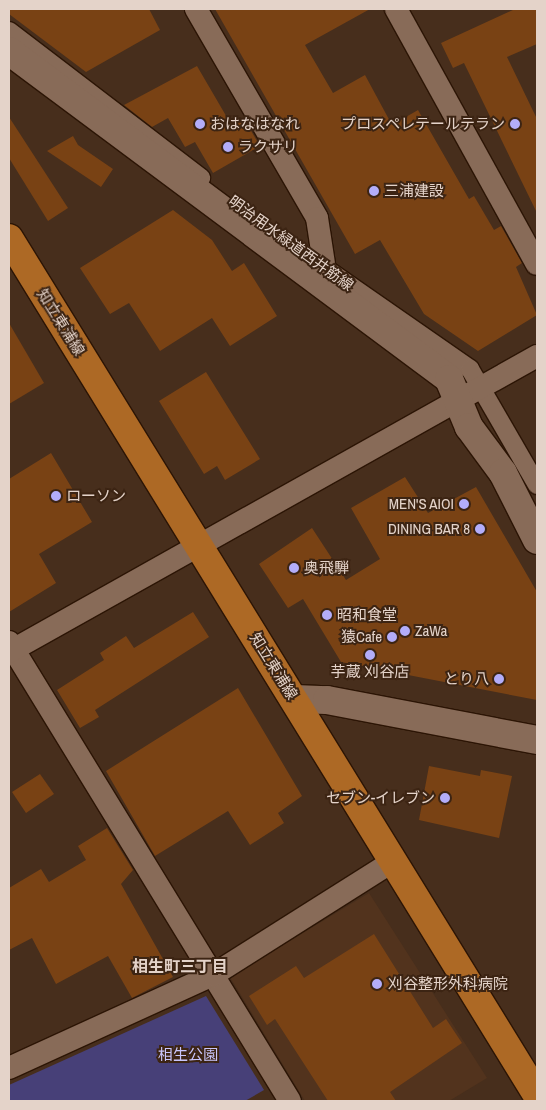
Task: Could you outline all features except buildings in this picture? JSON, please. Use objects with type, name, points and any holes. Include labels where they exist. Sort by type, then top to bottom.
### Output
[{"type":"main road","name":"知立東浦線","points":[[9,238],[395,860],[537,1095]]},
{"type":"street","points":[[196,9],[317,218],[327,279]]},
{"type":"street","points":[[396,9],[537,264]]},
{"type":"street","name":"明治用水緑道西井筋線","points":[[9,31],[327,279]]},
{"type":"street","points":[[9,51],[327,279],[449,379],[470,393],[537,485]]},
{"type":"street","points":[[290,1101],[10,648],[199,545],[537,356]]},
{"type":"street","points":[[470,393],[469,427],[503,473],[537,540]]},
{"type":"street","points":[[295,699],[327,700],[537,740]]},
{"type":"street","points":[[9,1068],[213,975],[395,860]]},
{"type":"shaded area","name":"刈谷整形外科病院","points":[[369,893],[487,1078],[449,1101],[305,1101],[230,977]]},
{"type":"green space","name":"相生公園","points":[[206,996],[264,1090],[245,1101],[9,1101],[9,1085]]},
{"type":"place","name":"おはなはなれ","points":[[200,124]]},
{"type":"place","name":"プロスペレテールテラン","points":[[515,124]]},
{"type":"place","name":"ラクサリ","points":[[228,147]]},
{"type":"place","name":"三浦建設","points":[[374,191]]},
{"type":"place","name":"ローソン","points":[[56,496]]},
{"type":"place","name":"MEN'S AIOI","points":[[464,504]]},
{"type":"place","name":"DINING BAR 8","points":[[480,529]]},
{"type":"place","name":"奥飛騨","points":[[294,568]]},
{"type":"place","name":"昭和食堂","points":[[327,615]]},
{"type":"place","name":"ZaWa","points":[[405,631]]},
{"type":"place","name":"猿Cafe","points":[[392,637]]},
{"type":"place","name":"芋蔵 刈谷店","points":[[370,655]]},
{"type":"place","name":"とり八","points":[[499,679]]},
{"type":"place","name":"セブン-イレブン","points":[[445,798]]},
{"type":"place","name":"刈谷整形外科病院","points":[[377,984]]},
{"type":"district","name":"相生町三丁目","points":[[180,966]]}]
